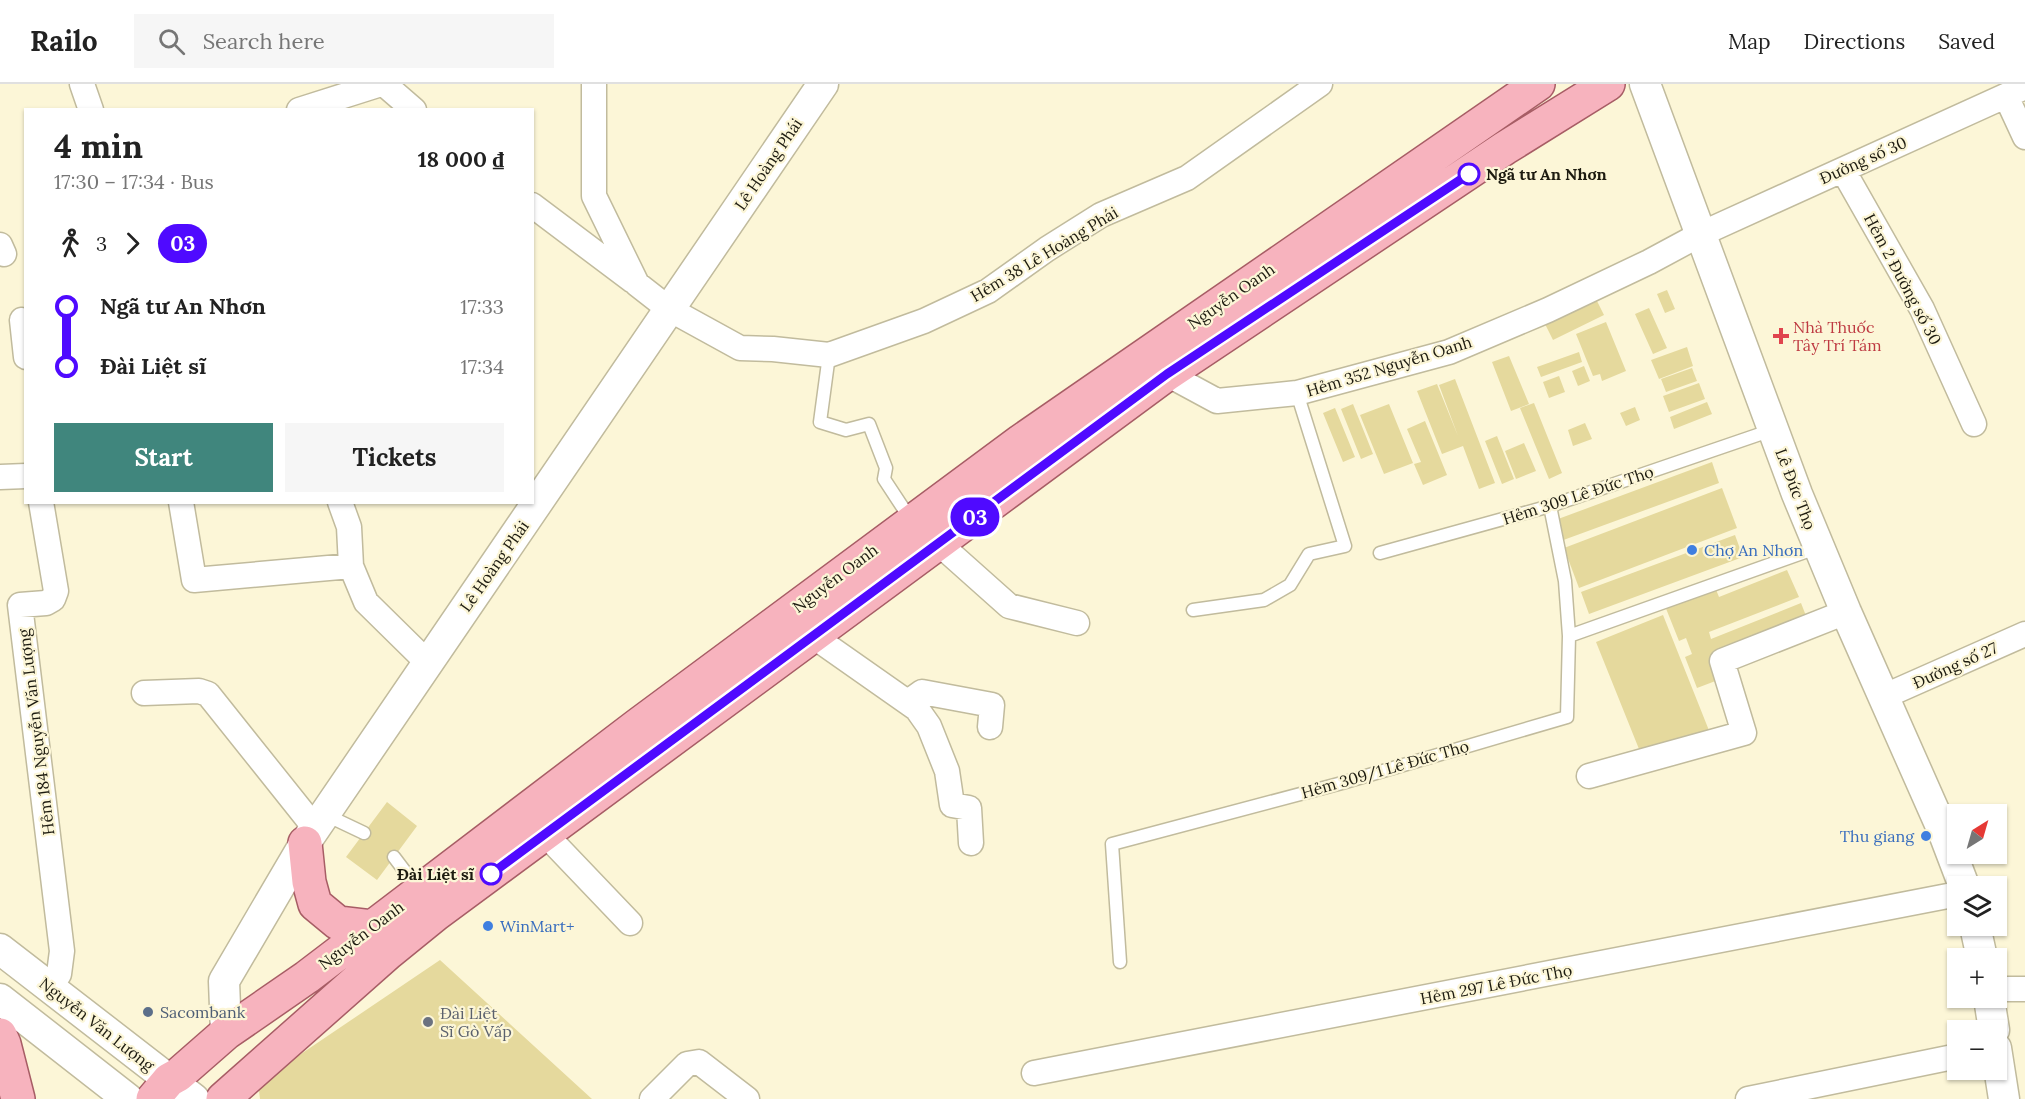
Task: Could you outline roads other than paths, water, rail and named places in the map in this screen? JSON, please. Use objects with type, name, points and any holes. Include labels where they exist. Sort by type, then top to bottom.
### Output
[{"type":"main road","name":"Nguyễn Oanh","points":[[223,1099],[370,970],[428,903],[912,521],[1021,441],[1538,84]]},
{"type":"main road","name":"Nguyễn Oanh","points":[[172,1093],[178,1075],[226,1033],[372,927],[428,903],[545,834],[1167,374],[1505,148],[1608,84]]},
{"type":"main road","points":[[315,828],[309,882],[315,904],[338,923],[372,927]]},
{"type":"main road","points":[[0,1035],[18,1099]]},
{"type":"street","points":[[82,84],[90,108]]},
{"type":"street","points":[[305,108],[382,84],[412,108]]},
{"type":"street","points":[[594,84],[594,195],[637,284]]},
{"type":"street","name":"Lê Hoàng Phái","points":[[226,1033],[224,981],[315,828],[823,84]]},
{"type":"street","name":"Hẻm 38 Lê Hoàng Phái","points":[[534,207],[669,309],[740,348],[830,355],[924,321],[988,291],[1047,249],[1101,215],[1187,178],[1320,84]]},
{"type":"street","name":"Lê Đức Thọ","points":[[1645,84],[1819,547],[1943,831],[1960,876]]},
{"type":"street","points":[[2016,92],[2025,137]]},
{"type":"street","name":"Đường số 30","points":[[1701,234],[2016,92]]},
{"type":"street","name":"Hẻm 2 Đường số 30","points":[[1843,170],[1922,309],[1974,424]]},
{"type":"street","name":"Hẻm 352 Nguyễn Oanh","points":[[1167,374],[1217,401],[1297,393],[1449,352],[1548,310],[1701,234]]},
{"type":"street","points":[[22,320],[24,338]]},
{"type":"street","points":[[0,477],[24,476]]},
{"type":"street","name":"Hẻm 184 Nguyễn Văn Lượng","points":[[41,504],[56,591],[53,599],[46,603],[10,606],[62,951],[59,974],[50,988]]},
{"type":"street","points":[[182,504],[194,580],[351,566]]},
{"type":"street","points":[[341,504],[349,527],[351,566],[366,602],[427,663]]},
{"type":"street","points":[[912,521],[1009,606],[1077,623]]},
{"type":"street","points":[[1589,776],[1744,733],[1722,661],[1846,612]]},
{"type":"street","name":"Đường số 27","points":[[1885,696],[2025,634]]},
{"type":"street","points":[[813,636],[917,709],[929,726],[947,771],[952,805],[969,808],[971,843]]},
{"type":"street","points":[[144,693],[199,691],[208,694],[315,828]]},
{"type":"street","points":[[908,702],[922,692],[992,705],[990,727]]},
{"type":"street","points":[[545,834],[630,923]]},
{"type":"street","name":"Hẻm 297 Lê Đức Thọ","points":[[1034,1073],[1947,896]]},
{"type":"street","name":"Nguyễn Văn Lượng","points":[[0,950],[50,988],[172,1093]]},
{"type":"street","points":[[2007,989],[2025,989]]},
{"type":"street","points":[[0,999],[128,1099]]},
{"type":"street","points":[[1748,1099],[1947,1058]]},
{"type":"street","points":[[652,1099],[687,1064],[699,1062],[747,1099]]},
{"type":"street","points":[[2001,1080],[2004,1099]]},
{"type":"lane","points":[[830,355],[820,422],[846,430],[869,424],[886,468],[884,479],[912,521]]},
{"type":"lane","points":[[1193,610],[1264,600],[1290,585],[1309,554],[1345,546],[1297,393]]},
{"type":"lane","name":"Hẻm 309 Lê Đức Thọ","points":[[1380,554],[1550,506],[1773,429]]},
{"type":"lane","name":"Hẻm 309/1 Lê Đức Thọ","points":[[1120,962],[1112,844],[1342,783],[1567,717],[1569,636],[1565,581],[1550,506]]},
{"type":"lane","points":[[1569,636],[1819,547]]},
{"type":"lane","points":[[315,828],[364,833]]},
{"type":"lane","points":[[394,857],[428,903]]},
{"type":"place","name":"Ngã tư An Nhơn","points":[[1469,174]]},
{"type":"place","name":"Nhà Thuốc Tây Trí Tám","points":[[1781,336]]},
{"type":"place","name":"Chợ An Nhơn","points":[[1692,550]]},
{"type":"place","name":"Thu giang","points":[[1926,836]]},
{"type":"place","name":"Đài Liệt sĩ","points":[[491,874]]},
{"type":"place","name":"WinMart+","points":[[488,926]]},
{"type":"place","name":"Sacombank","points":[[148,1012]]},
{"type":"place","name":"Đài Liệt Sĩ Gò Vấp","points":[[428,1022]]}]
